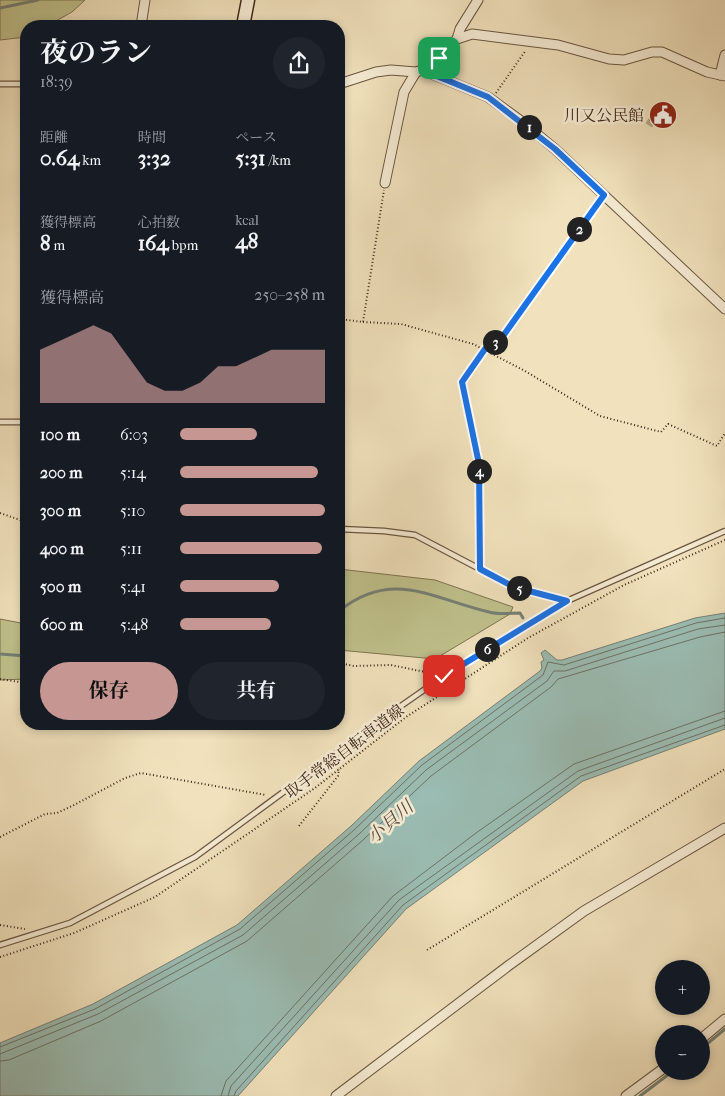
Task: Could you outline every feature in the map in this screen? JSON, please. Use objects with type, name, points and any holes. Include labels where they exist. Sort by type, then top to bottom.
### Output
[{"type":"street","points":[[142,20],[145,0]]},
{"type":"street","points":[[244,20],[248,0]]},
{"type":"street","points":[[385,183],[404,92],[419,71],[439,58],[457,39],[460,29],[478,0]]},
{"type":"street","points":[[457,39],[472,34],[558,45],[609,59],[624,60],[652,52],[662,52],[707,72],[722,75],[725,56]]},
{"type":"street","points":[[345,82],[383,71],[419,71],[492,99],[555,149],[725,309]]},
{"type":"street","points":[[336,1096],[584,911],[725,828]]},
{"type":"street","points":[[710,1032],[725,1019]]},
{"type":"street","points":[[626,1096],[655,1075]]},
{"type":"lane","points":[[0,84],[20,84]]},
{"type":"lane","points":[[0,422],[20,422]]},
{"type":"lane","points":[[345,529],[415,535],[514,587],[567,601]]},
{"type":"lane","points":[[0,944],[70,923],[195,858],[444,676],[567,601],[725,531]]},
{"type":"path","points":[[492,99],[532,42]]},
{"type":"path","points":[[363,322],[385,183]]},
{"type":"path","points":[[480,569],[479,464],[462,382],[485,349],[503,336],[604,195]]},
{"type":"path","points":[[345,320],[401,324],[485,349],[600,416],[661,432],[668,424],[718,446],[725,433]]},
{"type":"path","points":[[0,513],[20,520]]},
{"type":"path","name":"取手常総自転車道線","points":[[0,957],[74,933],[155,897],[251,834],[406,717],[528,638],[624,585],[725,540]]},
{"type":"path","points":[[345,664],[354,666],[391,665],[444,676]]},
{"type":"path","points":[[0,679],[20,682]]},
{"type":"path","points":[[299,826],[338,776],[339,769]]},
{"type":"path","points":[[426,950],[725,769]]},
{"type":"path","points":[[0,837],[45,814],[57,813],[125,778],[141,773],[265,795],[290,789]]},
{"type":"path","points":[[0,925],[41,932]]},
{"type":"green space","points":[[0,0],[85,0],[72,12],[58,20],[20,20],[20,38],[0,40]]},
{"type":"green space","points":[[345,570],[435,580],[513,607],[510,614],[435,659],[345,651]]},
{"type":"green space","points":[[0,619],[20,623],[20,679],[0,680]]},
{"type":"water","name":"小貝川","points":[[725,613],[725,729],[583,781],[406,909],[238,1096],[0,1096],[0,1043],[93,1004],[237,925],[351,826],[419,761],[540,671],[542,668],[541,662],[544,660],[541,653],[545,650],[557,660],[562,660],[695,618]]},
{"type":"building","name":"川又公民館","points":[[662,102],[675,111],[666,124],[659,119],[655,124],[649,120]]},
{"type":"waterway","points":[[0,8],[38,0]]},
{"type":"waterway","points":[[345,607],[359,598],[377,591],[413,590],[493,613],[520,613],[523,618]]},
{"type":"waterway","points":[[0,654],[20,656]]},
{"type":"waterway","points":[[710,1042],[725,1029]]},
{"type":"waterway","points":[[640,1096],[661,1080]]},
{"type":"place","name":"川又公民館","points":[[663,115]]},
{"type":"route","points":[[439,58],[422,70],[488,97],[555,149],[604,195],[503,336],[485,349],[462,382],[474,432],[479,464],[480,569],[514,587],[567,601],[444,676]]}]
